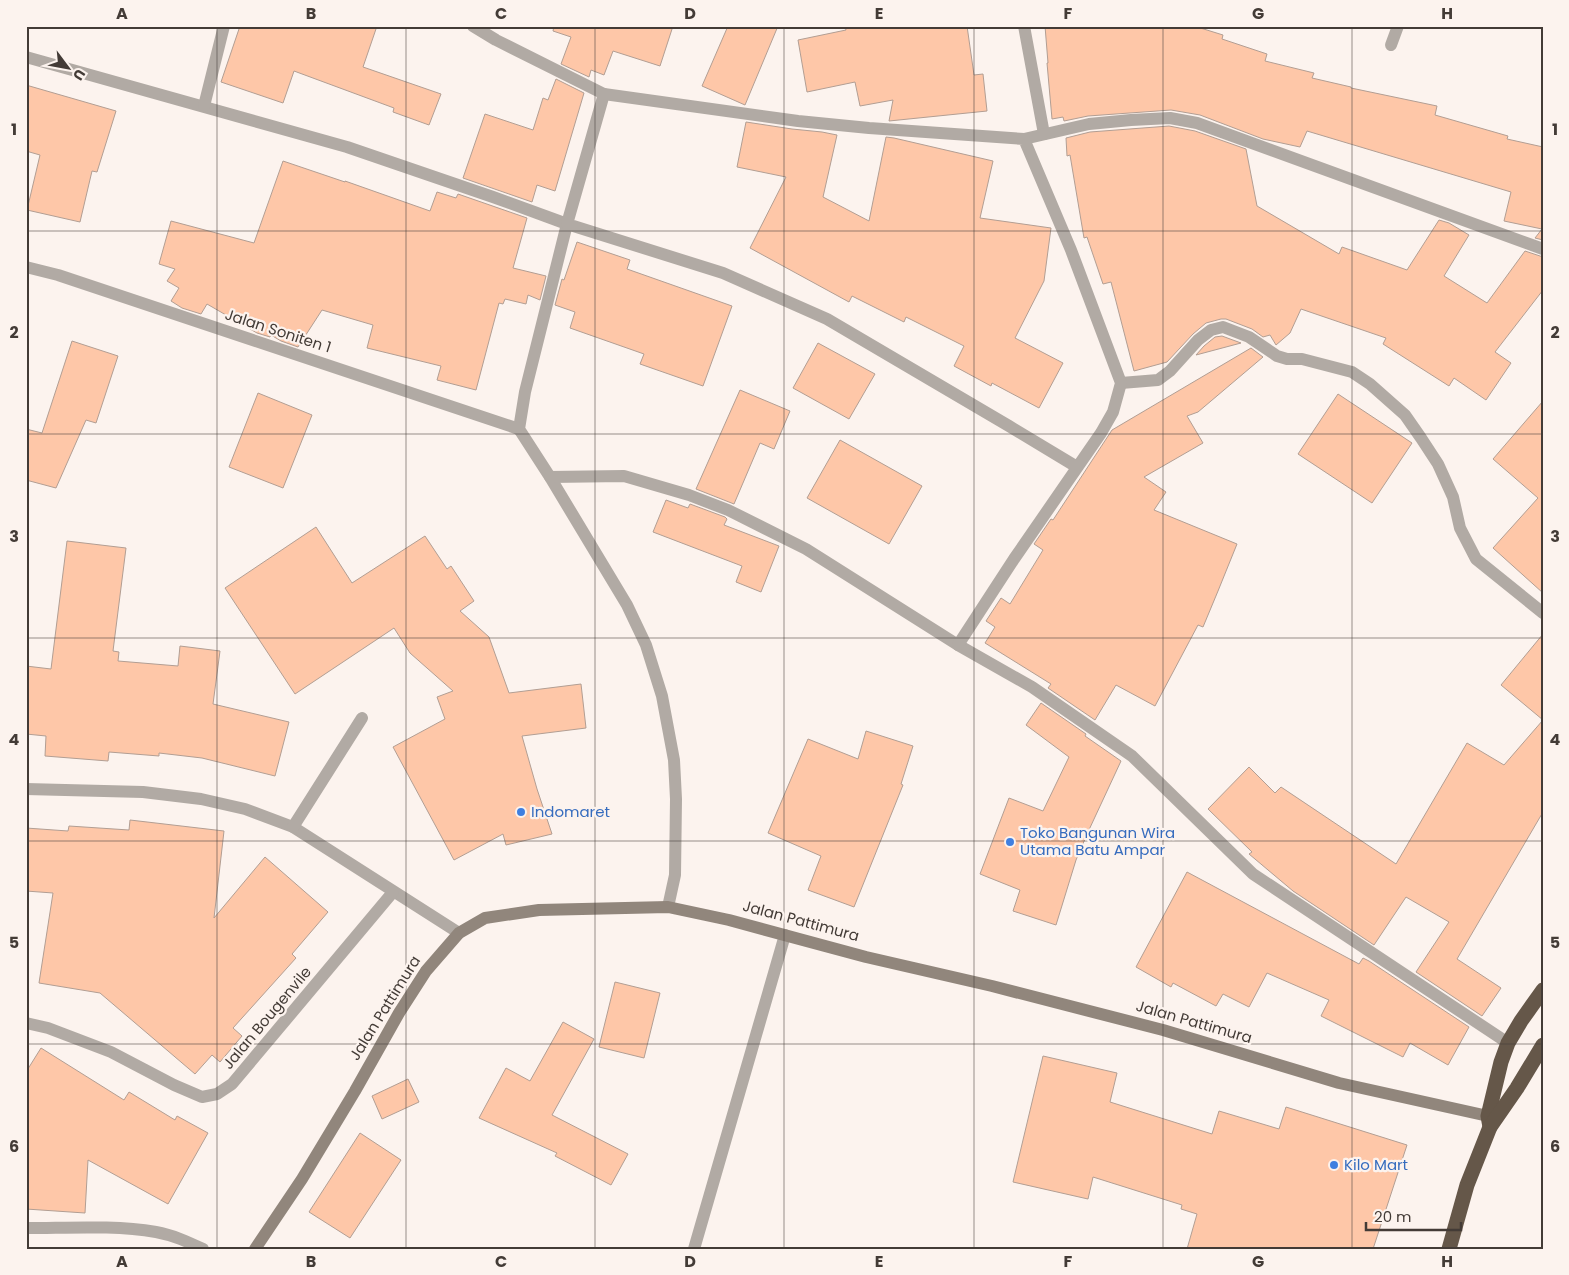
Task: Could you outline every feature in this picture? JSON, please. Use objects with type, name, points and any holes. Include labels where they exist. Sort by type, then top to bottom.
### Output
[{"type":"highway","points":[[1449,1249],[1467,1185],[1491,1120],[1501,1062],[1508,1043],[1543,990]]},
{"type":"highway","points":[[1491,1120],[1543,1045]]},
{"type":"street","points":[[204,106],[224,26]]},
{"type":"street","points":[[473,26],[496,40],[604,94],[807,122],[1024,139],[1089,124],[1170,118],[1197,122],[1543,249]]},
{"type":"street","points":[[1024,26],[1044,134]]},
{"type":"street","points":[[1391,45],[1398,26]]},
{"type":"street","points":[[26,57],[347,147],[567,224],[723,274],[826,319],[1077,468]]},
{"type":"street","points":[[604,94],[567,224],[525,392],[519,429],[627,605],[646,645],[662,696],[674,760],[676,799],[675,875],[668,907]]},
{"type":"street","points":[[958,645],[1014,559],[1101,433],[1113,412],[1121,383],[1071,250],[1024,139]]},
{"type":"street","name":"Jalan Soniten 1","points":[[26,266],[58,275],[519,429]]},
{"type":"street","points":[[1121,383],[1158,380],[1170,371],[1198,340],[1211,330],[1223,327],[1249,337],[1277,356],[1287,359],[1302,359],[1352,372],[1360,376],[1405,415],[1438,464],[1453,497],[1460,528],[1476,559],[1543,613]]},
{"type":"street","points":[[550,477],[624,476],[690,495],[728,510],[806,549],[958,645],[1032,686],[1132,756],[1253,874],[1508,1043]]},
{"type":"street","points":[[293,827],[362,718]]},
{"type":"street","points":[[26,789],[143,792],[202,799],[245,809],[293,827],[459,933]]},
{"type":"street","name":"Jalan Bougenvile","points":[[26,1023],[48,1028],[111,1052],[174,1085],[202,1097],[217,1094],[232,1084],[393,892]]},
{"type":"street","name":"Jalan Pattimura","points":[[255,1249],[302,1179],[399,1013],[426,971],[459,933],[485,918],[539,910],[668,907],[729,920],[866,957],[992,986],[1163,1030],[1339,1083],[1491,1120]]},
{"type":"street","points":[[694,1249],[785,935]]},
{"type":"street","points":[[26,1228],[120,1228],[157,1232],[182,1239],[203,1249]]},
{"type":"building","points":[[240,26],[377,26],[363,67],[441,94],[429,125],[393,112],[394,108],[294,71],[283,103],[221,82]]},
{"type":"building","points":[[554,26],[673,26],[660,66],[613,51],[604,75],[591,70],[589,77],[561,64],[571,37],[553,31]]},
{"type":"building","points":[[728,26],[778,26],[745,105],[702,86]]},
{"type":"building","points":[[845,26],[967,26],[974,75],[983,74],[987,111],[889,121],[893,100],[860,106],[855,82],[807,92],[798,40],[846,30]]},
{"type":"building","points":[[1045,26],[1194,26],[1223,35],[1222,39],[1267,54],[1265,61],[1314,73],[1312,78],[1437,106],[1435,115],[1508,136],[1507,139],[1543,147],[1543,240],[1535,238],[1542,229],[1504,221],[1511,192],[1307,131],[1300,147],[1263,139],[1200,115],[1171,110],[1088,116],[1064,121],[1063,117],[1052,119]]},
{"type":"building","points":[[556,79],[584,93],[555,191],[537,185],[532,202],[463,178],[485,114],[533,130],[543,98],[548,100]]},
{"type":"building","points":[[26,85],[116,111],[97,172],[92,171],[80,222],[27,210],[40,155],[26,151]]},
{"type":"building","points":[[746,122],[837,135],[823,197],[869,221],[886,137],[993,161],[980,218],[1051,228],[1044,281],[1015,338],[1063,363],[1039,408],[992,383],[991,386],[954,366],[964,346],[906,317],[904,322],[852,296],[849,302],[750,248],[786,177],[737,167]]},
{"type":"building","points":[[1169,126],[1195,131],[1246,149],[1257,206],[1339,254],[1342,247],[1407,270],[1439,220],[1449,223],[1469,235],[1444,276],[1487,303],[1525,251],[1543,257],[1543,290],[1495,352],[1511,363],[1486,400],[1454,378],[1449,386],[1383,344],[1386,338],[1301,309],[1290,333],[1276,345],[1270,335],[1263,337],[1252,329],[1226,319],[1221,319],[1206,323],[1167,362],[1134,371],[1111,282],[1103,284],[1087,237],[1084,238],[1070,155],[1067,156],[1066,138],[1090,132]]},
{"type":"building","points":[[283,161],[430,211],[437,192],[456,198],[458,194],[527,218],[513,268],[546,276],[540,300],[528,295],[526,304],[505,299],[503,304],[499,303],[476,390],[437,380],[441,366],[367,348],[373,325],[322,310],[298,347],[271,335],[270,337],[257,333],[207,304],[201,314],[182,308],[171,301],[179,288],[167,281],[175,269],[159,264],[171,221],[254,243]]},
{"type":"building","points":[[577,242],[630,260],[627,269],[732,306],[703,386],[640,364],[644,354],[570,328],[575,312],[555,305],[562,279],[564,280]]},
{"type":"building","points":[[1222,336],[1241,343],[1196,355],[1215,337]]},
{"type":"building","points":[[72,341],[118,356],[96,423],[86,420],[56,488],[26,480],[26,429],[42,433]]},
{"type":"building","points":[[818,343],[875,374],[849,419],[793,388]]},
{"type":"building","points":[[1251,348],[1263,357],[1198,412],[1187,416],[1203,443],[1144,477],[1166,492],[1154,510],[1237,544],[1203,627],[1198,625],[1155,706],[1116,685],[1095,720],[1048,688],[1051,684],[985,643],[995,627],[986,621],[1001,598],[1010,604],[1043,550],[1034,544],[1051,519],[1053,520],[1112,430]]},
{"type":"building","points":[[740,390],[790,411],[774,449],[760,443],[734,504],[696,489]]},
{"type":"building","points":[[258,393],[312,415],[283,488],[229,467]]},
{"type":"building","points":[[1338,394],[1412,443],[1372,503],[1298,454]]},
{"type":"building","points":[[1543,401],[1543,593],[1493,548],[1538,498],[1493,459]]},
{"type":"building","points":[[840,440],[922,486],[889,544],[807,498]]},
{"type":"building","points":[[666,500],[688,508],[690,504],[725,517],[727,519],[724,525],[779,546],[761,592],[736,582],[742,566],[653,532]]},
{"type":"building","points":[[316,527],[352,583],[425,536],[447,569],[451,566],[474,601],[460,611],[489,637],[509,693],[581,684],[586,728],[522,736],[552,834],[506,845],[503,834],[454,860],[393,747],[445,719],[437,697],[453,691],[410,653],[394,628],[295,694],[225,588]]},
{"type":"building","points":[[67,541],[126,548],[113,651],[119,652],[118,661],[178,666],[180,646],[220,651],[213,704],[289,722],[275,776],[202,758],[159,753],[159,756],[109,752],[108,761],[45,756],[46,736],[26,734],[26,666],[51,669]]},
{"type":"building","points":[[1543,634],[1543,720],[1501,685]]},
{"type":"building","points":[[1041,703],[1121,761],[1076,860],[1056,925],[1013,911],[1020,890],[980,874],[1009,798],[1043,811],[1069,757],[1026,725]]},
{"type":"building","points":[[1543,720],[1543,812],[1457,959],[1501,988],[1482,1016],[1416,972],[1449,922],[1406,897],[1374,945],[1293,891],[1249,854],[1252,852],[1208,809],[1249,767],[1275,793],[1281,787],[1396,864],[1467,743],[1504,765]]},
{"type":"building","points":[[866,731],[913,746],[901,784],[903,785],[854,907],[808,890],[821,856],[768,833],[808,739],[858,759]]},
{"type":"building","points":[[130,820],[224,831],[214,918],[265,857],[328,912],[292,954],[296,958],[233,1028],[242,1036],[220,1062],[212,1055],[195,1074],[100,993],[39,983],[53,893],[26,891],[26,828],[68,831],[69,826],[129,830]]},
{"type":"building","points":[[1187,872],[1359,964],[1363,958],[1369,961],[1469,1027],[1448,1065],[1410,1043],[1403,1057],[1321,1016],[1329,1000],[1267,973],[1249,1007],[1223,994],[1216,1006],[1173,983],[1171,987],[1136,967]]},
{"type":"building","points":[[615,982],[660,993],[644,1058],[599,1047]]},
{"type":"building","points":[[563,1022],[594,1039],[552,1115],[628,1154],[611,1185],[555,1156],[557,1153],[479,1118],[506,1068],[530,1081]]},
{"type":"building","points":[[41,1048],[124,1100],[129,1092],[175,1120],[177,1116],[208,1133],[168,1204],[88,1160],[85,1213],[26,1209],[26,1072]]},
{"type":"building","points":[[1043,1056],[1117,1073],[1110,1102],[1212,1134],[1219,1111],[1279,1129],[1286,1107],[1407,1145],[1373,1249],[1187,1249],[1197,1214],[1181,1209],[1182,1205],[1093,1177],[1088,1199],[1013,1182]]},
{"type":"building","points":[[408,1079],[419,1102],[382,1119],[372,1096]]},
{"type":"building","points":[[360,1133],[401,1160],[350,1238],[309,1212]]},
{"type":"place","name":"Indomaret","points":[[521,812]]},
{"type":"place","name":"Toko Bangunan Wira Utama Batu Ampar","points":[[1010,842]]},
{"type":"place","name":"Kilo Mart","points":[[1334,1165]]}]
